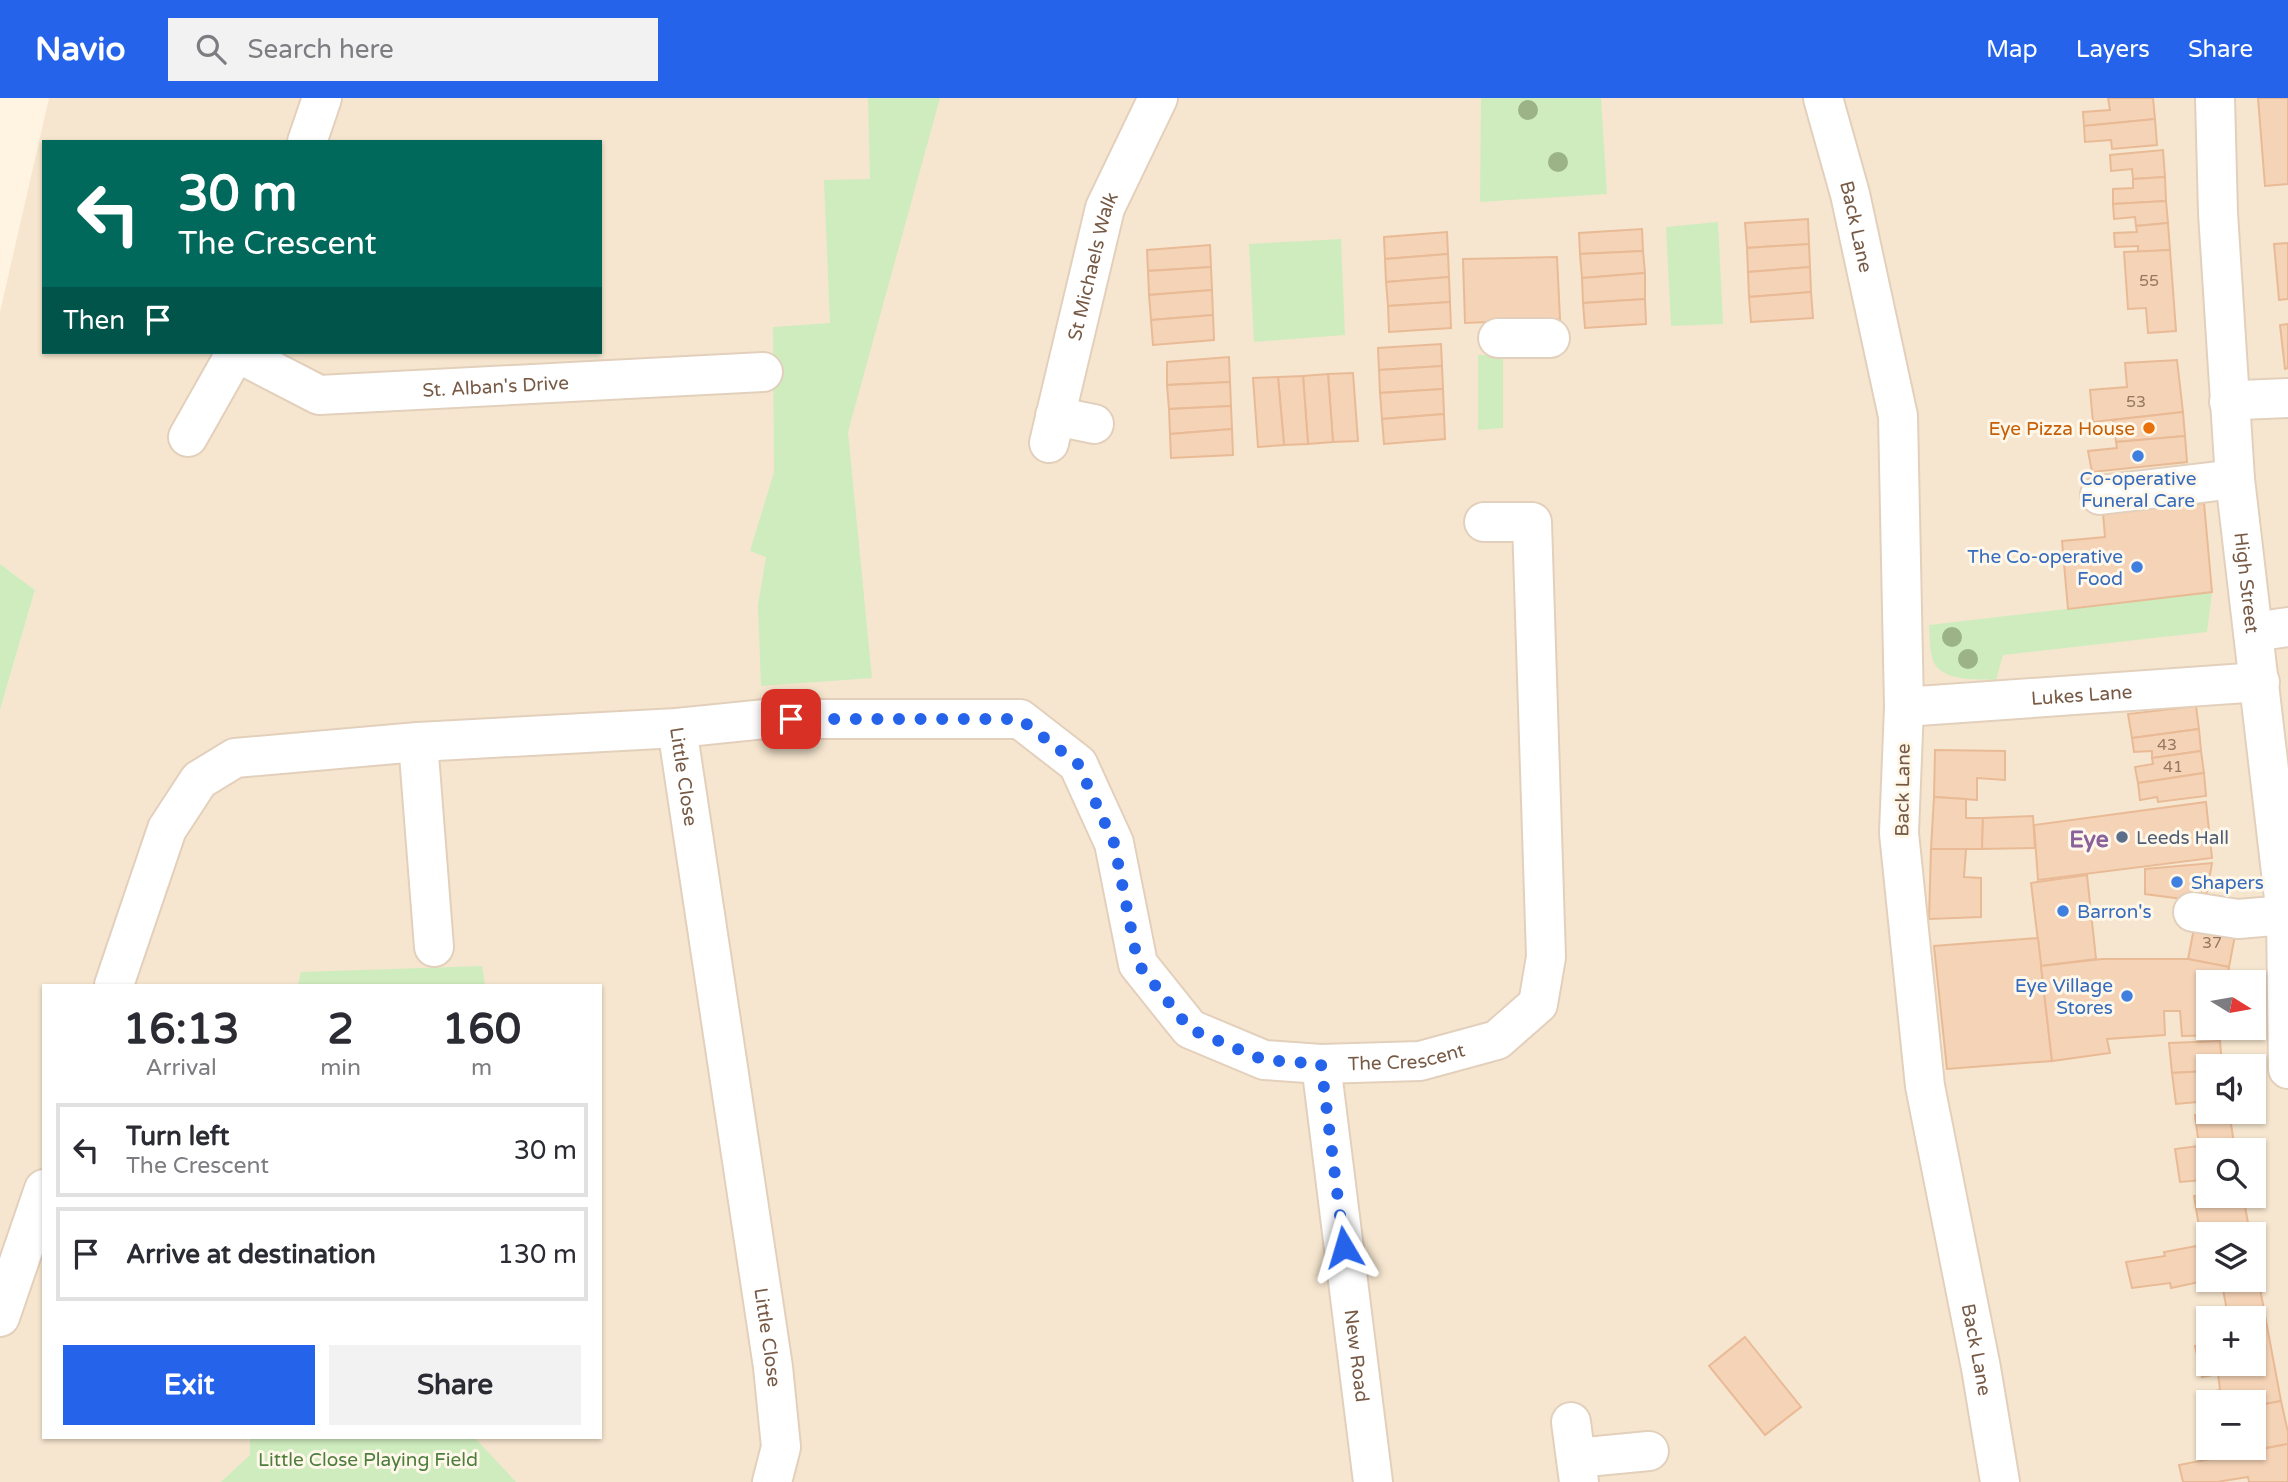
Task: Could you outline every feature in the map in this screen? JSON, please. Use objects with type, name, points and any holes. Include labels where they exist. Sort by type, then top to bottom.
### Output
[{"type":"street","points":[[308,140],[322,98]]},
{"type":"street","name":"St Michaels Walk","points":[[1094,424],[1052,429],[1105,208],[1158,98]]},
{"type":"street","name":"Back Lane","points":[[1823,98],[1850,194],[1898,416],[1909,570],[1899,833],[1925,1086],[2000,1482]]},
{"type":"street","name":"High Street","points":[[2215,98],[2218,214],[2235,479],[2270,630],[2260,682],[2286,915],[2287,1053]]},
{"type":"street","points":[[1498,338],[1550,338]]},
{"type":"street","points":[[188,437],[235,354]]},
{"type":"street","name":"St. Alban's Drive","points":[[240,354],[319,395],[763,372]]},
{"type":"street","points":[[2229,402],[2288,398]]},
{"type":"street","points":[[2100,495],[2235,479]]},
{"type":"street","name":"The Crescent","points":[[677,728],[765,719],[1020,719],[1078,764],[1114,843],[1138,964],[1190,1029],[1264,1060],[1321,1064],[1420,1061],[1433,1058],[1497,1040],[1538,1004],[1546,957],[1532,522],[1484,522]]},
{"type":"street","name":"Lukes Lane","points":[[1904,708],[2260,682]]},
{"type":"street","name":"Little Close","points":[[114,984],[167,829],[199,780],[235,758],[418,741],[677,728],[773,1367],[781,1447],[772,1482]]},
{"type":"street","points":[[418,741],[434,947]]},
{"type":"street","points":[[2193,912],[2238,919],[2286,915]]},
{"type":"street","name":"New Road","points":[[1321,1064],[1373,1482]]},
{"type":"street","points":[[0,1317],[42,1195]]},
{"type":"street","points":[[1576,1454],[1649,1451]]},
{"type":"shaded area","points":[[49,98],[2288,98],[2288,1482],[0,1482],[0,710],[35,590],[0,564],[0,312]]},
{"type":"green space","points":[[868,98],[940,98],[848,432],[872,678],[761,686],[758,605],[766,557],[750,551],[774,472],[773,327],[830,323],[824,180],[870,179]]},
{"type":"green space","points":[[1481,98],[1601,98],[1607,194],[1480,202]]},
{"type":"green space","points":[[1718,222],[1723,324],[1671,326],[1666,227]]},
{"type":"green space","points":[[1341,239],[1345,335],[1254,342],[1249,244]]},
{"type":"green space","points":[[1478,355],[1503,355],[1503,428],[1478,430]]},
{"type":"green space","points":[[0,564],[35,590],[0,710]]},
{"type":"green space","points":[[2212,592],[2207,632],[2003,655],[1996,680],[1946,674],[1934,663],[1931,654],[1929,625]]},
{"type":"green space","points":[[482,966],[485,984],[298,984],[301,972]]},
{"type":"green space","name":"Little Close Playing Field","points":[[250,1439],[476,1439],[516,1482],[221,1482],[250,1455]]},
{"type":"building","points":[[2108,98],[2153,98],[2155,119],[2084,126],[2083,112],[2110,110]]},
{"type":"building","points":[[2258,98],[2288,98],[2288,184],[2265,186]]},
{"type":"building","points":[[2155,119],[2157,145],[2112,149],[2111,140],[2085,142],[2084,126]]},
{"type":"building","points":[[2163,150],[2165,177],[2133,179],[2132,169],[2111,171],[2110,155]]},
{"type":"building","points":[[2165,177],[2166,201],[2113,204],[2113,189],[2133,188],[2133,179]]},
{"type":"building","points":[[2166,201],[2168,223],[2136,226],[2135,217],[2114,219],[2113,204]]},
{"type":"building","points":[[1808,219],[1809,244],[1747,248],[1745,223]]},
{"type":"building","points":[[2168,223],[2170,250],[2138,252],[2138,246],[2115,247],[2114,233],[2137,232],[2136,226]]},
{"type":"building","points":[[1642,229],[1643,251],[1580,254],[1579,233]]},
{"type":"building","points":[[1447,232],[1448,254],[1385,259],[1384,237]]},
{"type":"building","points":[[2288,243],[2288,299],[2279,300],[2274,244]]},
{"type":"building","points":[[1809,244],[1810,267],[1748,272],[1747,248]]},
{"type":"building","points":[[1210,245],[1211,267],[1148,271],[1147,250]]},
{"type":"building","points":[[2170,250],[2176,331],[2148,333],[2146,308],[2128,309],[2124,252]]},
{"type":"building","points":[[1643,251],[1645,273],[1582,278],[1580,254]]},
{"type":"building","points":[[1448,254],[1449,277],[1386,282],[1385,259]]},
{"type":"building","points":[[1557,257],[1560,319],[1465,323],[1463,259]]},
{"type":"building","points":[[1211,267],[1212,290],[1149,295],[1148,271]]},
{"type":"building","points":[[1810,267],[1811,292],[1749,297],[1748,272]]},
{"type":"building","points":[[1645,273],[1645,299],[1583,303],[1582,278]]},
{"type":"building","points":[[1449,277],[1450,302],[1388,306],[1386,282]]},
{"type":"building","points":[[1212,290],[1213,315],[1151,320],[1149,295]]},
{"type":"building","points":[[1811,292],[1813,318],[1751,322],[1749,297]]},
{"type":"building","points":[[1645,299],[1646,324],[1585,328],[1583,303]]},
{"type":"building","points":[[1450,302],[1451,328],[1389,332],[1388,306]]},
{"type":"building","points":[[1213,315],[1214,340],[1153,345],[1151,320]]},
{"type":"building","points":[[2288,324],[2288,368],[2285,369],[2280,325]]},
{"type":"building","points":[[1441,344],[1442,366],[1379,370],[1378,348]]},
{"type":"building","points":[[1229,357],[1230,382],[1167,385],[1167,362]]},
{"type":"building","points":[[2177,360],[2183,412],[2093,422],[2090,390],[2127,387],[2125,363]]},
{"type":"building","points":[[1442,366],[1443,389],[1380,393],[1379,370]]},
{"type":"building","points":[[1353,373],[1358,441],[1333,442],[1328,374]]},
{"type":"building","points":[[1328,374],[1333,442],[1308,444],[1303,376]]},
{"type":"building","points":[[1303,376],[1308,444],[1284,445],[1278,377]]},
{"type":"building","points":[[1278,377],[1284,445],[1258,447],[1253,378]]},
{"type":"building","points":[[1230,382],[1231,406],[1169,409],[1167,385]]},
{"type":"building","points":[[1443,389],[1444,414],[1382,419],[1380,393]]},
{"type":"building","points":[[1231,406],[1232,429],[1170,434],[1169,409]]},
{"type":"building","name":"Eye Pizza House","points":[[2183,412],[2185,436],[2116,442],[2113,420]]},
{"type":"building","points":[[1444,414],[1445,439],[1384,444],[1382,419]]},
{"type":"building","points":[[1232,429],[1233,455],[1171,458],[1170,434]]},
{"type":"building","name":"Co-operative Funeral Care","points":[[2185,436],[2187,462],[2092,472],[2088,451],[2117,448],[2116,442]]},
{"type":"building","name":"The Co-operative Food","points":[[2204,503],[2212,592],[2068,609],[2062,541],[2105,537],[2103,513]]},
{"type":"building","points":[[2196,706],[2199,729],[2132,738],[2128,714]]},
{"type":"building","points":[[2199,729],[2201,751],[2152,758],[2152,751],[2134,752],[2132,738]]},
{"type":"building","points":[[1935,750],[2005,751],[2005,780],[1977,778],[1977,800],[1934,797]]},
{"type":"building","points":[[2201,751],[2204,773],[2138,783],[2135,767],[2153,764],[2152,758]]},
{"type":"building","points":[[2204,773],[2206,796],[2158,802],[2157,797],[2140,800],[2138,783]]},
{"type":"building","points":[[1934,797],[1966,799],[1966,818],[1983,818],[1982,849],[1931,849]]},
{"type":"building","name":"Leeds Hall","points":[[2206,802],[2212,858],[2038,880],[2034,825]]},
{"type":"building","points":[[2033,816],[2035,848],[1982,849],[1983,818]]},
{"type":"building","points":[[1931,849],[1966,849],[1964,877],[1981,878],[1981,917],[1929,919]]},
{"type":"building","name":"Shapers","points":[[2212,863],[2205,902],[2145,894],[2145,869]]},
{"type":"building","name":"Barron's","points":[[2087,875],[2096,959],[2041,966],[2031,883]]},
{"type":"building","points":[[2196,918],[2237,925],[2229,967],[2188,959]]},
{"type":"building","points":[[2038,938],[2052,1061],[1947,1069],[1934,946]]},
{"type":"building","name":"Eye Village Stores","points":[[2102,959],[2188,959],[2229,967],[2229,970],[2196,970],[2196,1036],[2182,1036],[2180,1011],[2164,1011],[2165,1035],[2107,1039],[2110,1053],[2052,1061],[2041,966]]},
{"type":"building","points":[[2220,1041],[2221,1054],[2196,1054],[2196,1072],[2172,1073],[2169,1043]]},
{"type":"building","points":[[2196,1072],[2196,1102],[2176,1104],[2172,1073]]},
{"type":"building","points":[[2196,1124],[2231,1124],[2233,1138],[2198,1138]]},
{"type":"building","points":[[2196,1146],[2196,1181],[2180,1182],[2175,1149]]},
{"type":"building","points":[[2194,1196],[2196,1208],[2245,1208],[2248,1222],[2198,1222]]},
{"type":"building","points":[[2196,1246],[2196,1283],[2171,1288],[2170,1283],[2132,1288],[2126,1262],[2165,1256],[2164,1252]]},
{"type":"building","points":[[2223,1292],[2261,1292],[2263,1306],[2226,1306]]},
{"type":"building","points":[[2266,1321],[2281,1401],[2266,1404],[2266,1390],[2220,1390],[2218,1376],[2266,1376]]},
{"type":"building","points":[[1745,1337],[1801,1407],[1765,1435],[1709,1366]]},
{"type":"building","points":[[2281,1401],[2288,1444],[2266,1448],[2266,1404]]},
{"type":"building","points":[[2288,1444],[2288,1482],[2249,1482],[2248,1477],[2217,1482],[2183,1482],[2179,1465],[2205,1460],[2266,1460],[2266,1448]]},
{"type":"place","name":"Eye Pizza House","points":[[2149,428]]},
{"type":"place","name":"Co-operative Funeral Care","points":[[2138,456]]},
{"type":"place","name":"The Co-operative Food","points":[[2137,567]]},
{"type":"place","name":"Leeds Hall","points":[[2122,837]]},
{"type":"place","name":"Shapers","points":[[2177,882]]},
{"type":"place","name":"Barron's","points":[[2063,911]]},
{"type":"place","name":"Eye Village Stores","points":[[2127,996]]},
{"type":"district","name":"Eye","points":[[2089,839]]},
{"type":"route","points":[[791,719],[1020,719],[1078,764],[1114,843],[1138,964],[1190,1029],[1264,1060],[1321,1064],[1344,1247]]}]
